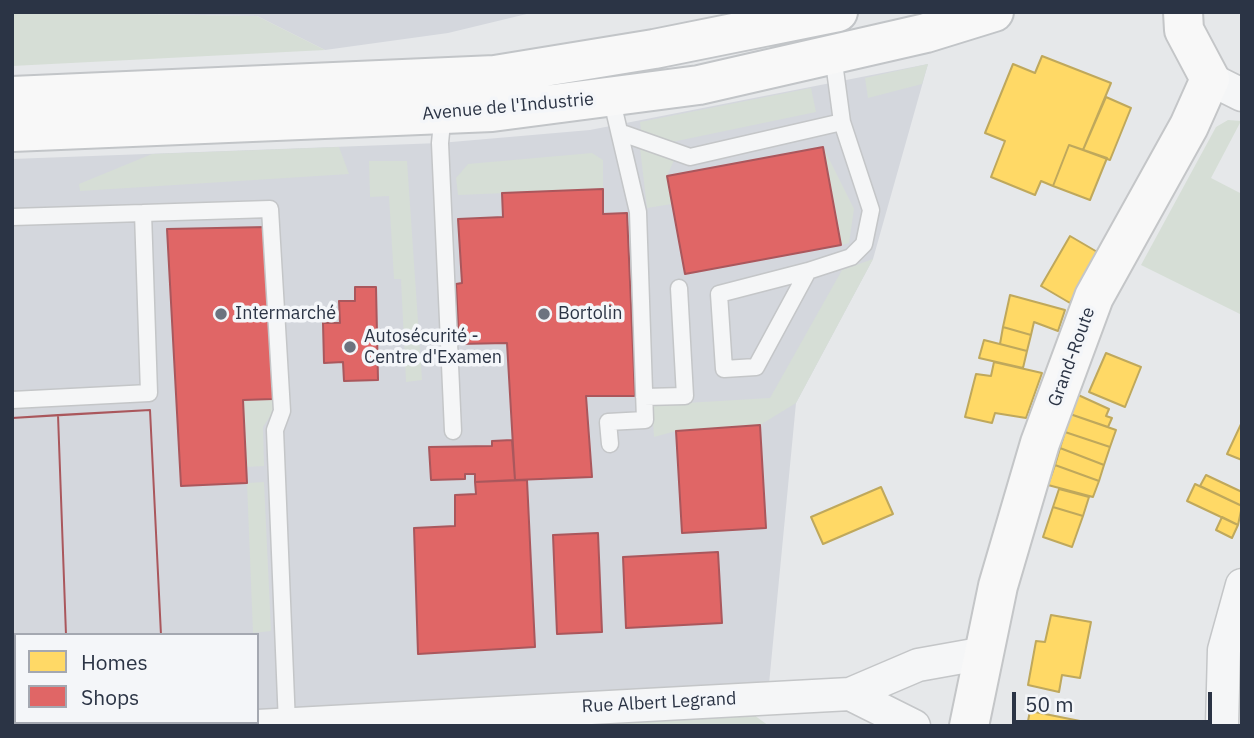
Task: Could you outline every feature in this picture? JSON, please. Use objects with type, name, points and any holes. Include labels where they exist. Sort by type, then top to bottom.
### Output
[{"type":"main road","name":"Avenue de l'Industrie","points":[[12,132],[443,96],[495,75],[654,49],[838,12]]},
{"type":"main road","name":"Avenue de l'Industrie","points":[[12,96],[443,96],[492,112],[615,114],[699,85],[926,33],[994,12]]},
{"type":"main road","name":"Grand-Route","points":[[969,726],[998,586],[1040,443],[1094,297],[1188,126],[1226,87],[1176,18]]},
{"type":"street","points":[[1222,726],[1224,650],[1242,585]]},
{"type":"street","name":"Rue Albert Legrand","points":[[272,725],[850,694],[918,665],[985,653]]},
{"type":"street","name":"Rue Albert Legrand","points":[[850,694],[914,726]]},
{"type":"lane","points":[[808,271],[757,367],[724,369],[719,294],[850,257],[864,244],[871,210],[842,122],[833,55]]},
{"type":"lane","points":[[443,96],[440,156],[453,430]]},
{"type":"lane","points":[[615,114],[690,157],[842,122]]},
{"type":"lane","points":[[610,444],[608,422],[645,420],[638,212],[615,114]]},
{"type":"lane","points":[[12,217],[270,209],[282,411],[275,430],[272,725]]},
{"type":"lane","points":[[12,400],[149,393],[143,213]]},
{"type":"lane","points":[[644,397],[685,396],[679,288]]},
{"type":"shaded area","points":[[12,12],[257,16],[325,50],[12,66]]},
{"type":"shaded area","points":[[27,12],[535,12],[448,33],[325,50],[257,16]]},
{"type":"shaded area","points":[[928,64],[873,259],[796,403],[769,684],[259,712],[259,633],[14,633],[12,713],[12,159],[440,143],[590,130]]},
{"type":"shaded area","points":[[928,64],[922,84],[868,98],[865,78]]},
{"type":"shaded area","points":[[811,88],[816,112],[672,142],[641,131],[640,122]]},
{"type":"shaded area","points":[[1228,120],[1241,121],[1211,178],[1242,194],[1242,315],[1141,265],[1216,127]]},
{"type":"shaded area","points":[[339,147],[349,174],[80,191],[79,184],[152,154]]},
{"type":"shaded area","points":[[823,147],[854,209],[849,243],[841,245]]},
{"type":"shaded area","points":[[640,148],[675,158],[667,176],[672,204],[647,208]]},
{"type":"shaded area","points":[[592,153],[603,160],[603,189],[458,195],[456,178],[468,164]]},
{"type":"shaded area","points":[[369,161],[407,161],[422,380],[406,382],[401,279],[394,279],[389,196],[370,197]]},
{"type":"shaded area","points":[[873,259],[796,403],[760,425],[676,431],[654,437],[652,405],[770,398],[842,270]]},
{"type":"shaded area","points":[[273,399],[273,412],[263,427],[264,466],[246,467],[243,400]]},
{"type":"shaded area","points":[[264,482],[271,631],[253,633],[247,483]]},
{"type":"shaded area","points":[[754,715],[769,726],[539,726]]},
{"type":"building: Homes","points":[[1042,56],[1111,83],[1083,150],[1069,145],[1053,186],[1041,181],[1035,195],[991,177],[1005,141],[985,133],[1013,64],[1035,73]]},
{"type":"building: Homes","points":[[1106,97],[1131,108],[1110,160],[1083,150]]},
{"type":"building: Homes","points":[[1069,145],[1107,158],[1090,200],[1053,186]]},
{"type":"building: Homes","points":[[1070,236],[1099,253],[1070,303],[1041,286]]},
{"type":"building: Homes","points":[[1010,295],[1065,310],[1058,331],[1034,322],[1031,335],[1003,327]]},
{"type":"building: Homes","points":[[1003,327],[1031,335],[1027,351],[1000,344]]},
{"type":"building: Homes","points":[[984,340],[1027,351],[1023,368],[979,358]]},
{"type":"building: Homes","points":[[1106,353],[1141,367],[1125,407],[1089,392]]},
{"type":"building: Homes","points":[[994,362],[1042,373],[1026,418],[995,413],[992,423],[965,417],[976,374],[991,376]]},
{"type":"building: Homes","points":[[1076,394],[1109,409],[1106,416],[1112,418],[1108,427],[1070,414]]},
{"type":"building: Homes","points":[[1070,414],[1116,430],[1110,447],[1065,432]]},
{"type":"building: Homes","points":[[1242,422],[1242,460],[1227,454]]},
{"type":"building: Homes","points":[[1065,432],[1110,447],[1104,465],[1060,448]]},
{"type":"building: Homes","points":[[1060,448],[1104,465],[1099,481],[1055,465]]},
{"type":"building: Homes","points":[[1055,465],[1099,481],[1093,497],[1048,485]]},
{"type":"building: Homes","points":[[1206,475],[1242,492],[1242,506],[1200,486]]},
{"type":"building: Homes","points":[[1195,484],[1242,506],[1238,525],[1187,501]]},
{"type":"building: Homes","points":[[881,487],[893,514],[823,544],[811,517]]},
{"type":"building: Homes","points":[[1059,489],[1089,497],[1083,516],[1053,507]]},
{"type":"building: Homes","points":[[1053,507],[1083,516],[1072,547],[1043,537]]},
{"type":"building: Homes","points":[[1222,517],[1238,525],[1232,538],[1216,530]]},
{"type":"building: Homes","points":[[1051,615],[1091,622],[1080,678],[1062,675],[1059,692],[1028,685],[1036,641],[1045,642]]},
{"type":"building: Homes","points":[[1030,711],[1080,721],[1080,726],[1027,726]]},
{"type":"building: Shops","points":[[823,147],[841,245],[685,274],[667,176]]},
{"type":"building: Shops","name":"Bortolin","points":[[603,189],[603,214],[627,213],[635,396],[586,396],[592,477],[515,480],[507,343],[459,344],[456,284],[462,283],[458,219],[503,217],[502,193]]},
{"type":"building: Shops","name":"Intermarché","points":[[267,227],[273,399],[243,400],[247,483],[181,486],[167,229]]},
{"type":"building: Shops","name":"Autosécurité - Centre d'Examen","points":[[355,287],[376,287],[378,380],[344,381],[343,362],[324,363],[323,323],[340,323],[339,301],[355,301]]},
{"type":"building: Shops","points":[[150,410],[161,633],[14,633],[12,660],[12,418]]},
{"type":"building: Shops","points":[[150,410],[161,633],[66,633],[58,415]]},
{"type":"building: Shops","points":[[58,415],[66,633],[14,633],[14,660],[12,660],[12,418]]},
{"type":"building: Shops","points":[[760,425],[766,528],[682,533],[676,431]]},
{"type":"building: Shops","points":[[512,440],[515,480],[475,482],[475,474],[465,474],[465,479],[431,480],[429,447],[492,446],[492,441]]},
{"type":"building: Shops","points":[[527,480],[535,647],[418,654],[414,528],[455,526],[455,495],[476,494],[475,482]]},
{"type":"building: Shops","points":[[598,533],[602,632],[557,634],[553,535]]},
{"type":"building: Shops","points":[[718,552],[722,623],[626,628],[623,557]]},
{"type":"place","name":"Intermarché","points":[[221,314]]},
{"type":"place","name":"Bortolin","points":[[544,314]]},
{"type":"place","name":"Autosécurité - Centre d'Examen","points":[[350,347]]}]
